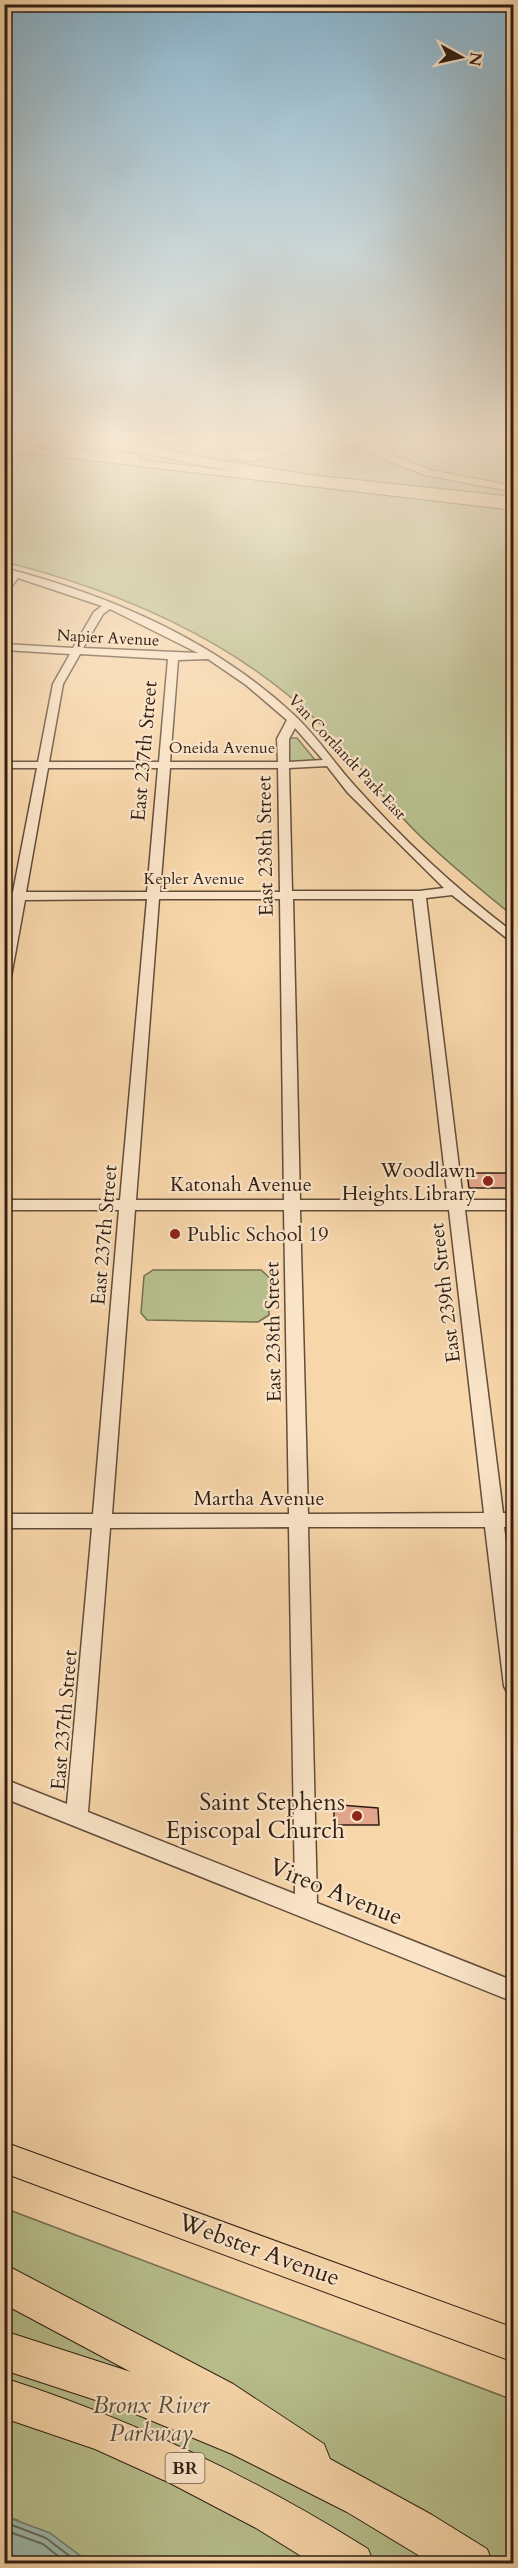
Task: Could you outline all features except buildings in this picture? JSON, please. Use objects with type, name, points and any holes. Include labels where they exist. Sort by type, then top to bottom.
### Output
[{"type":"highway","points":[[4,2283],[219,2398],[286,2441],[377,2507]]},
{"type":"highway","name":"BR","points":[[4,2350],[77,2372],[204,2422],[288,2461],[377,2507],[472,2564]]},
{"type":"highway","name":"BR","points":[[4,2398],[108,2433],[181,2466],[275,2515],[353,2564]]},
{"type":"main road","name":"Webster Avenue","points":[[4,2157],[513,2345]]},
{"type":"street","name":"Van Cortlandt Park East","points":[[4,571],[109,606],[160,629],[209,656],[259,690],[293,720],[331,762],[356,795],[454,891],[513,940]]},
{"type":"street","points":[[4,593],[16,574]]},
{"type":"street","points":[[4,977],[58,684],[99,612],[109,606]]},
{"type":"street","name":"Napier Avenue","points":[[4,647],[173,657],[209,656]]},
{"type":"street","name":"East 237th Street","points":[[77,1818],[173,657]]},
{"type":"street","name":"East 238th Street","points":[[293,720],[284,736],[284,765],[306,1909]]},
{"type":"street","name":"Oneida Avenue","points":[[4,765],[284,765],[331,762]]},
{"type":"street","points":[[419,895],[454,891]]},
{"type":"street","name":"Kepler Avenue","points":[[4,896],[419,895]]},
{"type":"street","name":"East 239th Street","points":[[419,895],[513,1686]]},
{"type":"street","name":"Katonah Avenue","points":[[4,1205],[513,1205]]},
{"type":"street","name":"Martha Avenue","points":[[4,1521],[513,1520]]},
{"type":"street","name":"Vireo Avenue","points":[[4,1788],[513,1992]]},
{"type":"green space","points":[[5,562],[513,562],[513,916],[414,830],[317,721],[249,666],[211,642],[131,603],[89,587]]},
{"type":"green space","points":[[286,738],[297,738],[316,761],[286,762]]},
{"type":"green space","points":[[153,1270],[261,1270],[269,1277],[269,1315],[258,1322],[147,1320],[141,1313],[144,1276]]},
{"type":"green space","name":"Bronx River Parkway","points":[[4,2208],[513,2400],[513,2563],[76,2563],[17,2520],[5,2517]]},
{"type":"water","points":[[4,2516],[50,2533],[90,2563],[5,2563]]},
{"type":"place","name":"Woodlawn Heights Library","points":[[488,1181]]},
{"type":"place","name":"Public School 19","points":[[175,1234]]},
{"type":"place","name":"Saint Stephens Episcopal Church","points":[[357,1816]]}]
